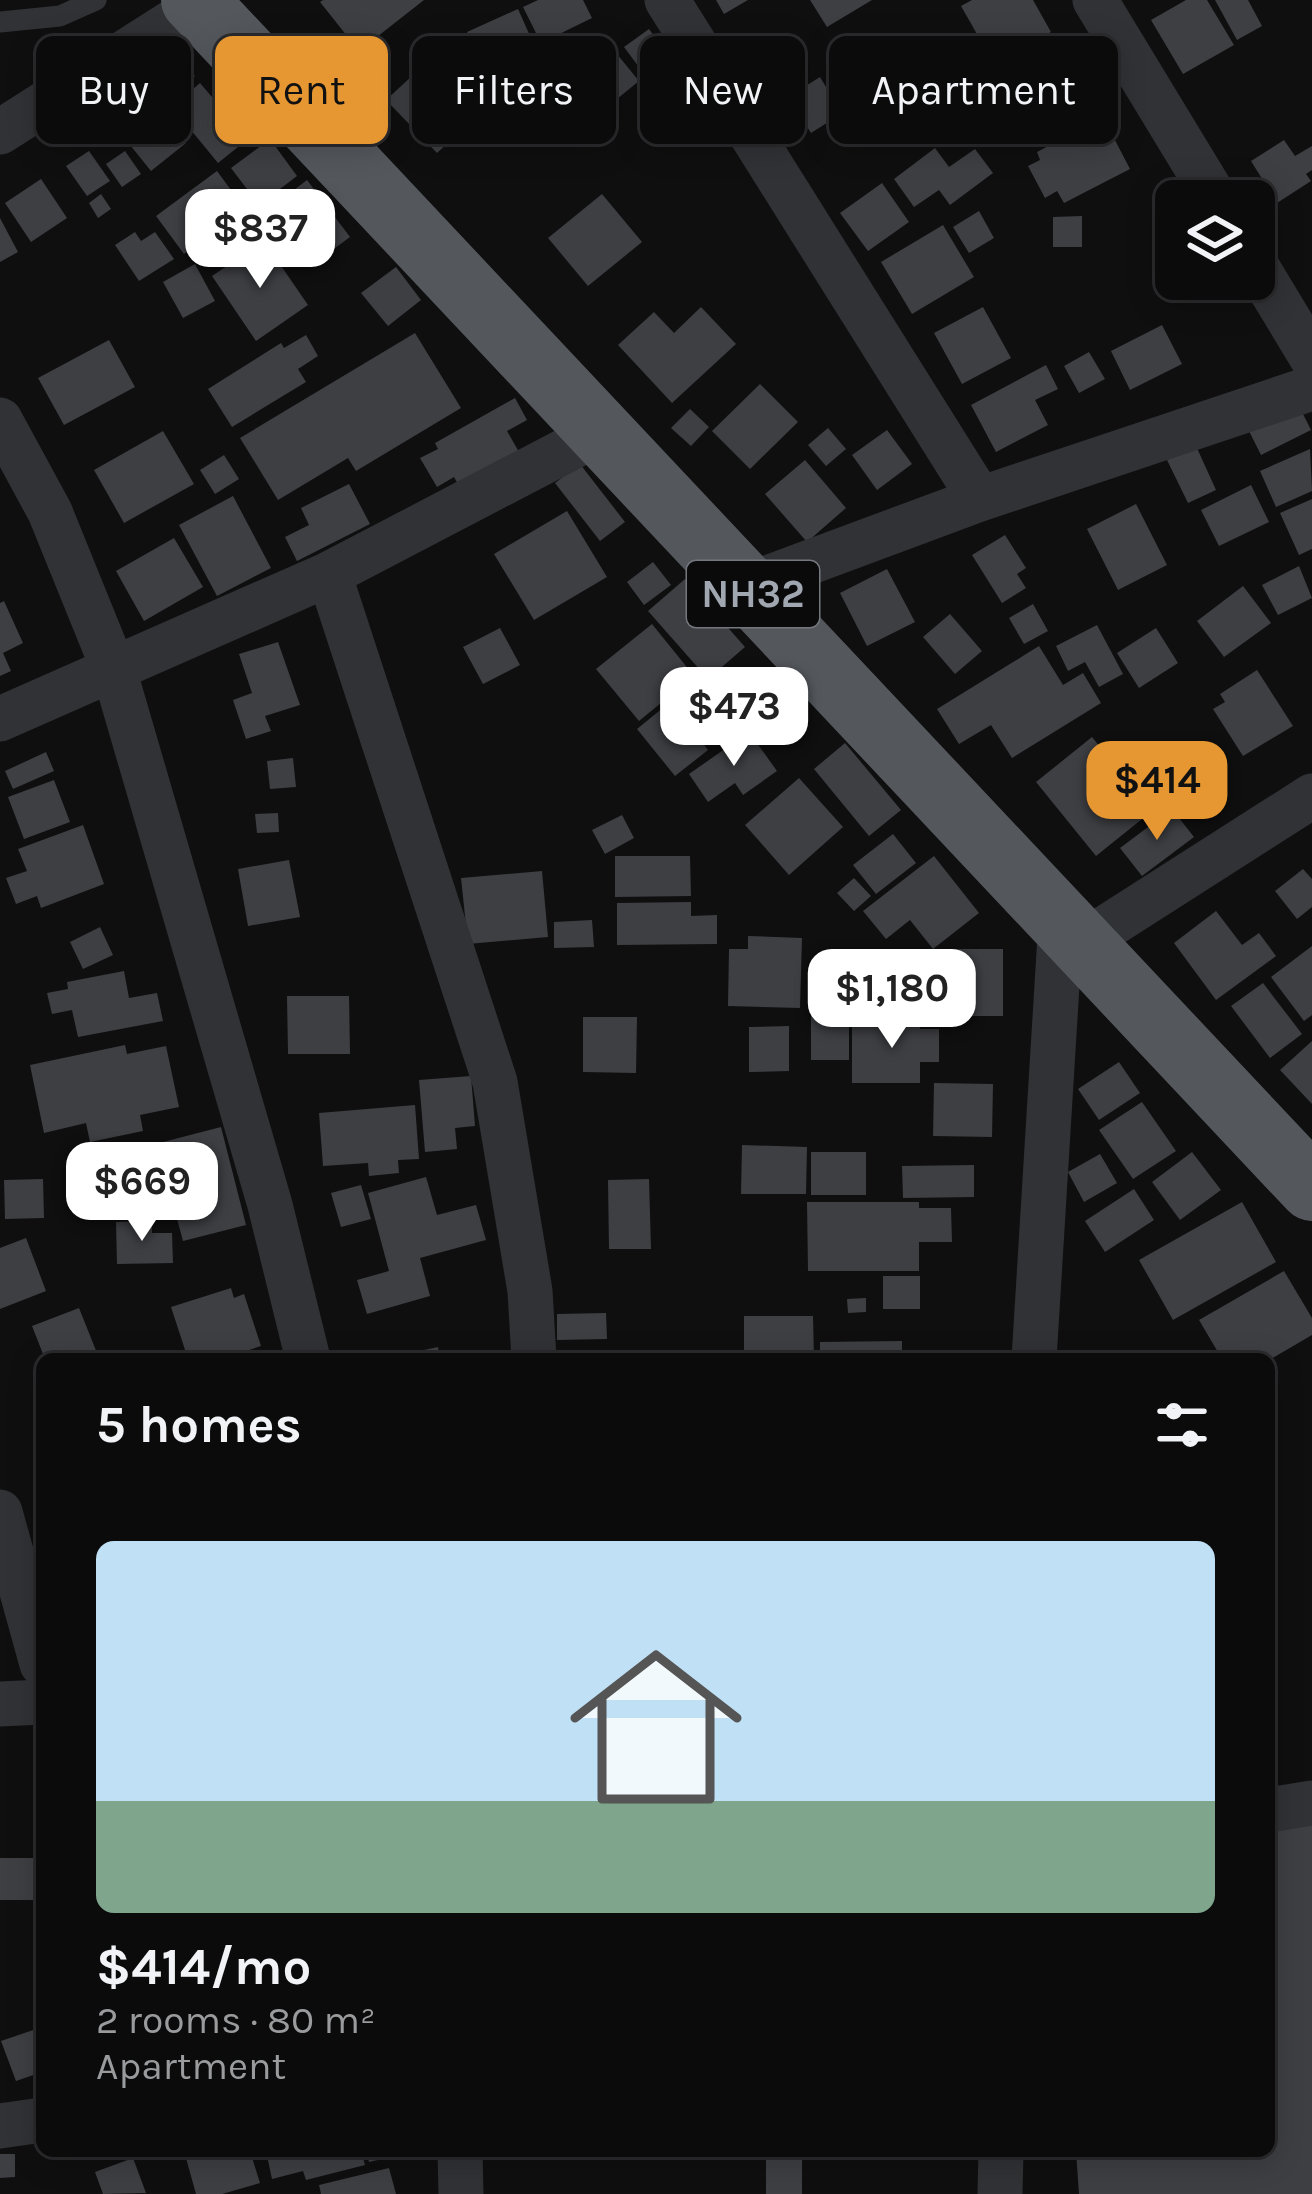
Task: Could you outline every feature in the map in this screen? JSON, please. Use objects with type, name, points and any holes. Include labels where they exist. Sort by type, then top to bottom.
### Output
[{"type":"highway","name":"NH32","points":[[200,2],[599,433],[1312,1188]]},
{"type":"street","points":[[667,0],[980,499]]},
{"type":"street","points":[[1095,0],[1204,180]]},
{"type":"street","points":[[0,132],[200,2]]},
{"type":"street","points":[[1275,297],[1312,358]]},
{"type":"street","points":[[746,586],[980,499],[1312,388]]},
{"type":"street","points":[[0,420],[50,512],[114,670],[270,1205],[307,1353]]},
{"type":"street","points":[[0,718],[329,574],[599,433]]},
{"type":"street","points":[[329,574],[495,1082],[530,1291],[534,1353]]},
{"type":"street","points":[[1035,1353],[1071,932],[1312,796]]},
{"type":"street","points":[[0,1512],[36,1642]]},
{"type":"street","points":[[0,1704],[36,1702]]},
{"type":"street","points":[[1275,1809],[1312,1803]]},
{"type":"street","points":[[0,2126],[36,2121]]},
{"type":"street","points":[[460,2157],[461,2194]]},
{"type":"street","points":[[1000,2194],[1001,2157]]},
{"type":"lane","points":[[0,22],[60,16],[96,0]]},
{"type":"building","points":[[424,0],[378,36],[347,36],[320,2]]},
{"type":"building","points":[[538,0],[583,0],[592,18],[555,36],[538,36],[523,7]]},
{"type":"building","points":[[716,0],[748,0],[724,14]]},
{"type":"building","points":[[810,0],[872,0],[827,27]]},
{"type":"building","points":[[972,0],[1033,0],[1051,32],[1044,36],[978,36],[961,6]]},
{"type":"building","points":[[1186,0],[1207,0],[1234,45],[1183,74],[1151,20]]},
{"type":"building","points":[[1215,0],[1248,0],[1262,26],[1237,40]]},
{"type":"building","points":[[518,9],[530,36],[469,36],[467,32]]},
{"type":"building","points":[[649,29],[654,36],[640,36],[640,69],[624,47]]},
{"type":"building","points":[[616,53],[639,81],[616,100]]},
{"type":"building","points":[[412,76],[412,127],[388,102]]},
{"type":"building","points":[[820,77],[829,92],[829,122],[811,133],[805,124],[805,86]]},
{"type":"building","points":[[200,83],[215,100],[215,144],[242,144],[218,163],[191,130],[191,91]]},
{"type":"building","points":[[1284,140],[1295,156],[1312,146],[1312,170],[1306,174],[1311,181],[1277,203],[1275,180],[1263,180],[1251,161]]},
{"type":"building","points":[[129,144],[185,144],[151,171]]},
{"type":"building","points":[[263,144],[274,144],[297,176],[259,205],[231,168]]},
{"type":"building","points":[[1052,144],[1117,144],[1130,169],[1064,203],[1057,191],[1045,198],[1028,166],[1040,160],[1037,152]]},
{"type":"building","points":[[935,148],[949,167],[975,149],[993,173],[950,205],[939,190],[914,207],[894,179]]},
{"type":"building","points":[[89,151],[110,181],[87,196],[66,166]]},
{"type":"building","points":[[125,151],[141,174],[122,187],[106,164]]},
{"type":"building","points":[[217,171],[245,209],[184,254],[156,216]]},
{"type":"building","points":[[41,179],[67,218],[31,242],[5,203]]},
{"type":"building","points":[[307,180],[350,237],[315,263],[272,207]]},
{"type":"building","points":[[882,183],[909,222],[868,251],[840,213]]},
{"type":"building","points":[[101,194],[111,209],[98,218],[89,203]]},
{"type":"building","points":[[602,194],[642,242],[588,286],[548,238]]},
{"type":"building","points":[[979,211],[994,238],[969,253],[953,227]]},
{"type":"building","points":[[1082,216],[1082,247],[1053,247],[1053,217]]},
{"type":"building","points":[[0,218],[18,252],[0,262]]},
{"type":"building","points":[[943,225],[974,277],[912,314],[881,262]]},
{"type":"building","points":[[135,232],[141,241],[155,232],[174,259],[139,281],[115,245]]},
{"type":"building","points":[[264,241],[308,305],[256,341],[212,276]]},
{"type":"building","points":[[195,264],[215,301],[183,318],[163,282]]},
{"type":"building","points":[[396,267],[421,300],[388,326],[361,293]]},
{"type":"building","points":[[701,307],[736,344],[672,403],[618,345],[654,312],[674,333]]},
{"type":"building","points":[[983,307],[1011,358],[962,384],[934,333]]},
{"type":"building","points":[[1162,325],[1182,364],[1130,390],[1111,351]]},
{"type":"building","points":[[415,333],[461,408],[356,471],[348,458],[278,500],[240,438]]},
{"type":"building","points":[[306,335],[318,356],[298,369],[306,382],[232,427],[208,389],[281,343],[284,348]]},
{"type":"building","points":[[109,340],[135,387],[64,425],[38,378]]},
{"type":"building","points":[[1089,352],[1105,379],[1079,393],[1064,366]]},
{"type":"building","points":[[1046,365],[1058,389],[1035,400],[1048,425],[996,452],[971,405]]},
{"type":"building","points":[[760,384],[798,422],[750,469],[712,431]]},
{"type":"building","points":[[515,398],[527,420],[507,431],[523,459],[463,493],[454,477],[437,487],[420,458],[438,449],[435,443]]},
{"type":"building","points":[[1298,404],[1311,430],[1261,455],[1248,429]]},
{"type":"building","points":[[690,409],[709,427],[691,446],[671,428]]},
{"type":"building","points":[[828,428],[846,449],[826,466],[808,445]]},
{"type":"building","points":[[887,430],[912,464],[877,490],[852,455]]},
{"type":"building","points":[[163,431],[194,484],[124,523],[94,470]]},
{"type":"building","points":[[1196,446],[1216,490],[1188,503],[1167,460]]},
{"type":"building","points":[[1310,449],[1312,491],[1276,507],[1260,471]]},
{"type":"building","points":[[224,455],[239,479],[215,494],[200,470]]},
{"type":"building","points":[[805,460],[846,508],[807,542],[765,494]]},
{"type":"building","points":[[580,464],[625,522],[600,541],[555,483]]},
{"type":"building","points":[[349,484],[370,524],[297,561],[285,537],[309,525],[301,508]]},
{"type":"building","points":[[1251,485],[1269,522],[1219,546],[1201,510]]},
{"type":"building","points":[[233,496],[271,568],[217,596],[179,525]]},
{"type":"building","points":[[1312,499],[1312,549],[1299,555],[1280,513]]},
{"type":"building","points":[[1136,504],[1167,565],[1118,590],[1087,529]]},
{"type":"building","points":[[567,511],[607,577],[534,620],[494,554]]},
{"type":"building","points":[[1005,535],[1026,568],[1017,574],[1026,588],[1002,603],[972,555]]},
{"type":"building","points":[[174,538],[203,587],[144,621],[116,571]]},
{"type":"building","points":[[653,562],[671,585],[644,605],[627,582]]},
{"type":"building","points":[[1299,566],[1312,598],[1278,615],[1262,585]]},
{"type":"building","points":[[887,569],[915,622],[867,646],[840,593]]},
{"type":"building","points":[[685,579],[745,647],[708,679],[648,611]]},
{"type":"building","points":[[1243,586],[1271,623],[1224,657],[1197,621]]},
{"type":"building","points":[[4,601],[23,643],[3,653],[11,671],[0,676],[0,603]]},
{"type":"building","points":[[1033,604],[1048,631],[1024,644],[1009,618]]},
{"type":"building","points":[[950,614],[982,651],[955,674],[923,637]]},
{"type":"building","points":[[652,624],[694,676],[639,721],[596,669]]},
{"type":"building","points":[[1097,625],[1123,674],[1099,687],[1085,662],[1068,671],[1056,646]]},
{"type":"building","points":[[500,628],[520,665],[483,684],[463,647]]},
{"type":"building","points":[[1156,628],[1178,663],[1139,688],[1117,653]]},
{"type":"building","points":[[278,642],[300,705],[265,716],[271,731],[246,739],[233,700],[252,693],[239,654]]},
{"type":"building","points":[[1039,646],[1063,685],[1083,673],[1101,703],[1012,758],[991,725],[959,744],[937,709]]},
{"type":"building","points":[[1257,670],[1293,726],[1243,756],[1213,709],[1225,702],[1220,694]]},
{"type":"building","points":[[764,672],[791,705],[760,729],[733,696]]},
{"type":"building","points":[[691,685],[720,720],[699,738],[708,750],[675,776],[637,729]]},
{"type":"building","points":[[749,732],[777,771],[743,795],[735,783],[708,802],[689,774]]},
{"type":"building","points":[[1092,737],[1152,811],[1096,856],[1036,782]]},
{"type":"building","points":[[845,743],[901,810],[869,836],[814,769]]},
{"type":"building","points":[[46,752],[54,771],[13,789],[5,771]]},
{"type":"building","points":[[293,758],[296,787],[270,789],[267,761]]},
{"type":"building","points":[[799,778],[843,827],[789,875],[745,825]]},
{"type":"building","points":[[54,780],[70,822],[24,839],[8,797]]},
{"type":"building","points":[[1172,809],[1194,837],[1142,876],[1120,848]]},
{"type":"building","points":[[278,813],[279,832],[257,833],[255,814]]},
{"type":"building","points":[[622,815],[634,838],[605,854],[592,830]]},
{"type":"building","points":[[83,825],[104,884],[41,908],[37,896],[16,904],[6,878],[27,871],[18,849]]},
{"type":"building","points":[[893,834],[916,863],[876,894],[853,865]]},
{"type":"building","points":[[615,856],[690,856],[691,896],[615,897]]},
{"type":"building","points":[[934,856],[979,913],[933,949],[910,920],[886,939],[863,911]]},
{"type":"building","points":[[289,860],[300,917],[248,926],[238,869]]},
{"type":"building","points":[[1303,869],[1312,879],[1312,907],[1297,919],[1275,891]]},
{"type":"building","points":[[542,871],[548,937],[468,944],[461,878]]},
{"type":"building","points":[[854,878],[871,896],[854,911],[837,893]]},
{"type":"building","points":[[691,902],[691,916],[717,915],[717,944],[617,945],[617,903]]},
{"type":"building","points":[[1216,911],[1242,945],[1259,933],[1276,956],[1216,1000],[1174,943]]},
{"type":"building","points":[[592,920],[594,947],[554,948],[554,922]]},
{"type":"building","points":[[100,927],[113,955],[83,969],[70,942]]},
{"type":"building","points":[[748,936],[802,938],[800,1008],[728,1006],[729,949],[748,949]]},
{"type":"building","points":[[1312,946],[1312,1015],[1304,1021],[1271,977]]},
{"type":"building","points":[[943,949],[1003,949],[1003,1016],[943,1016]]},
{"type":"building","points":[[124,971],[129,998],[157,993],[163,1021],[78,1037],[72,1010],[52,1014],[47,993],[68,989],[67,982]]},
{"type":"building","points":[[1263,983],[1302,1034],[1270,1058],[1231,1006]]},
{"type":"building","points":[[287,996],[349,996],[350,1054],[288,1054]]},
{"type":"building","points":[[811,1014],[849,1014],[849,1060],[811,1060]]},
{"type":"building","points":[[583,1017],[637,1017],[636,1073],[583,1072]]},
{"type":"building","points":[[852,1021],[920,1021],[920,1029],[939,1029],[939,1062],[920,1062],[920,1083],[852,1083]]},
{"type":"building","points":[[789,1026],[789,1071],[749,1072],[749,1027]]},
{"type":"building","points":[[1312,1041],[1312,1104],[1280,1070]]},
{"type":"building","points":[[125,1045],[127,1054],[166,1046],[179,1107],[140,1115],[143,1131],[90,1142],[86,1123],[44,1133],[30,1065]]},
{"type":"building","points":[[1119,1062],[1140,1093],[1099,1120],[1078,1089]]},
{"type":"building","points":[[471,1076],[475,1126],[455,1128],[457,1149],[425,1152],[419,1080]]},
{"type":"building","points":[[934,1083],[993,1084],[992,1137],[933,1136]]},
{"type":"building","points":[[1142,1102],[1176,1151],[1133,1179],[1099,1130]]},
{"type":"building","points":[[415,1105],[419,1159],[398,1160],[399,1173],[369,1176],[368,1163],[323,1166],[319,1113]]},
{"type":"building","points":[[221,1127],[246,1225],[183,1241],[173,1204],[155,1209],[140,1148]]},
{"type":"building","points":[[742,1145],[807,1147],[806,1194],[741,1194]]},
{"type":"building","points":[[811,1152],[866,1152],[866,1195],[811,1195]]},
{"type":"building","points":[[1192,1152],[1221,1190],[1180,1220],[1152,1182]]},
{"type":"building","points":[[1100,1154],[1117,1183],[1084,1202],[1068,1172]]},
{"type":"building","points":[[138,1160],[151,1206],[118,1214],[106,1168]]},
{"type":"building","points":[[974,1165],[974,1197],[903,1198],[902,1166]]},
{"type":"building","points":[[426,1177],[437,1215],[476,1205],[486,1240],[420,1258],[430,1296],[367,1314],[357,1280],[389,1271],[368,1193]]},
{"type":"building","points":[[43,1179],[44,1218],[5,1219],[4,1180]]},
{"type":"building","points":[[649,1179],[651,1249],[609,1249],[608,1180]]},
{"type":"building","points":[[361,1185],[371,1219],[341,1227],[331,1193]]},
{"type":"building","points":[[1134,1189],[1154,1220],[1105,1252],[1085,1221]]},
{"type":"building","points":[[807,1202],[919,1202],[919,1208],[951,1208],[952,1242],[919,1242],[919,1271],[808,1271]]},
{"type":"building","points":[[1242,1202],[1276,1262],[1173,1320],[1139,1260]]},
{"type":"building","points":[[152,1221],[152,1233],[172,1233],[173,1263],[117,1264],[116,1222]]},
{"type":"building","points":[[26,1238],[46,1291],[0,1309],[0,1248]]},
{"type":"building","points":[[1284,1271],[1312,1318],[1312,1335],[1275,1357],[1275,1353],[1218,1353],[1199,1320]]},
{"type":"building","points":[[883,1276],[920,1276],[920,1309],[883,1309]]},
{"type":"building","points":[[231,1288],[234,1298],[244,1294],[261,1346],[239,1353],[186,1353],[171,1307]]},
{"type":"building","points":[[866,1298],[866,1312],[848,1313],[847,1299]]},
{"type":"building","points":[[79,1308],[97,1353],[43,1353],[32,1326]]},
{"type":"building","points":[[606,1313],[607,1339],[557,1340],[557,1314]]},
{"type":"building","points":[[744,1316],[813,1316],[814,1353],[744,1353]]},
{"type":"building","points":[[902,1341],[902,1353],[820,1353],[820,1342]]},
{"type":"building","points":[[1148,1350],[1148,1353],[1070,1353]]},
{"type":"building","points":[[573,1351],[655,1351],[655,1353]]},
{"type":"building","points":[[1312,1822],[1312,2194],[1079,2194],[1076,2157],[1275,2157],[1275,1828]]},
{"type":"building","points":[[0,1858],[36,1858],[36,1900],[0,1900]]},
{"type":"building","points":[[36,2029],[36,2074],[16,2081],[1,2041]]},
{"type":"building","points":[[0,2154],[15,2154],[15,2177],[0,2178]]},
{"type":"building","points":[[186,2157],[252,2157],[260,2183],[222,2194],[196,2194]]},
{"type":"building","points":[[267,2157],[363,2157],[365,2165],[306,2180],[303,2171],[272,2179]]},
{"type":"building","points":[[766,2157],[802,2157],[802,2194],[766,2194]]},
{"type":"building","points":[[133,2158],[146,2193],[103,2194],[95,2172]]},
{"type":"building","points":[[389,2168],[396,2194],[321,2194],[319,2185]]}]
